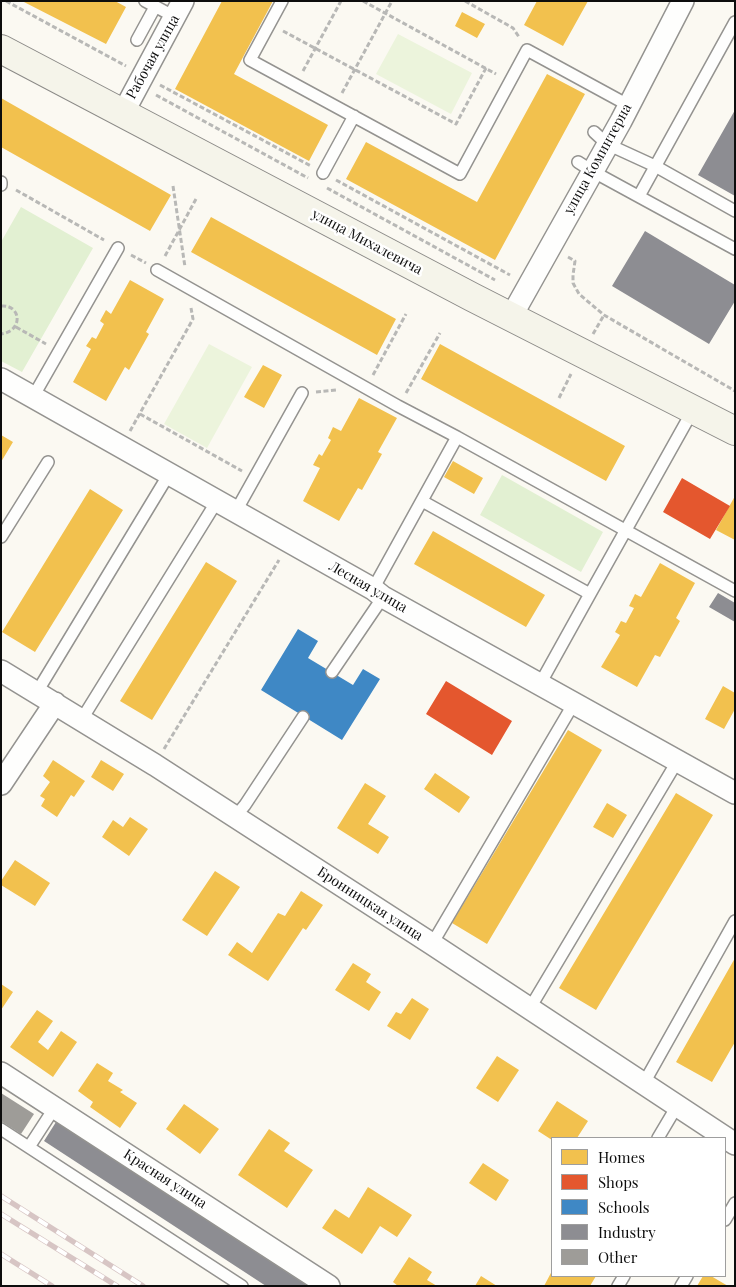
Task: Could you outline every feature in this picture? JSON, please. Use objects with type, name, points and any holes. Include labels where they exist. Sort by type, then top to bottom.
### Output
[{"type":"main road","name":"улица Михалевича","points":[[1,50],[511,317],[735,431]]},
{"type":"street","name":"улица Коминтерна","points":[[511,317],[549,248],[585,166],[600,138],[621,121],[683,1]]},
{"type":"street","name":"Рабочая улица","points":[[123,113],[179,9]]},
{"type":"street","name":"Лесная улица","points":[[1,378],[378,593],[735,793]]},
{"type":"street","name":"Бронницкая улица","points":[[1,670],[82,719],[432,944],[724,1137]]},
{"type":"street","points":[[1,784],[46,698]]},
{"type":"street","name":"Красная улица","points":[[1,1073],[329,1286]]},
{"type":"lane","points":[[282,1],[250,60],[460,174],[527,50],[628,105]]},
{"type":"lane","points":[[137,40],[150,4],[179,9]]},
{"type":"lane","points":[[639,196],[735,22]]},
{"type":"lane","points":[[323,173],[354,116]]},
{"type":"lane","points":[[600,138],[655,166],[735,211]]},
{"type":"lane","points":[[585,166],[735,249]]},
{"type":"lane","points":[[33,396],[118,248]]},
{"type":"lane","points":[[157,270],[398,406],[735,591]]},
{"type":"lane","points":[[236,511],[302,393]]},
{"type":"lane","points":[[540,684],[693,410]]},
{"type":"lane","points":[[332,672],[378,593],[422,501],[457,437]]},
{"type":"lane","points":[[1,537],[48,462]]},
{"type":"lane","points":[[46,698],[169,474]]},
{"type":"lane","points":[[82,719],[217,501]]},
{"type":"lane","points":[[422,501],[590,594]]},
{"type":"lane","points":[[432,944],[574,703]]},
{"type":"lane","points":[[235,817],[245,805],[303,716]]},
{"type":"lane","points":[[530,1008],[678,760]]},
{"type":"lane","points":[[644,1083],[735,921]]},
{"type":"lane","points":[[659,1137],[677,1106]]},
{"type":"lane","points":[[29,1147],[55,1107]]},
{"type":"lane","points":[[1,1129],[242,1286]]},
{"type":"lane","points":[[726,1218],[735,1203]]},
{"type":"path","points":[[6,1],[515,278]]},
{"type":"path","points":[[295,85],[341,1]]},
{"type":"path","points":[[363,1],[511,81]]},
{"type":"path","points":[[335,106],[392,1]]},
{"type":"path","points":[[465,1],[513,28]]},
{"type":"path","points":[[270,24],[456,124],[486,68]]},
{"type":"path","points":[[2,183],[157,270],[196,199]]},
{"type":"path","points":[[121,446],[193,319],[173,186]]},
{"type":"path","points":[[549,248],[575,261],[573,283],[579,294],[604,315],[735,391]]},
{"type":"path","points":[[1,306],[14,310],[18,318],[16,327],[9,333],[1,334]]},
{"type":"path","points":[[16,327],[59,352]]},
{"type":"path","points":[[398,406],[440,332]]},
{"type":"path","points":[[140,414],[255,478]]},
{"type":"path","points":[[154,765],[290,542]]},
{"type":"green space","points":[[398,34],[472,73],[451,114],[376,74]]},
{"type":"green space","points":[[21,207],[93,248],[22,372],[1,361],[1,242]]},
{"type":"green space","points":[[209,344],[252,367],[207,448],[164,424]]},
{"type":"green space","points":[[502,475],[603,532],[581,572],[480,515]]},
{"type":"building: Homes","points":[[22,1],[115,1],[126,7],[106,44]]},
{"type":"building: Homes","points":[[222,1],[273,1],[234,74],[328,125],[309,161],[175,89]]},
{"type":"building: Homes","points":[[537,1],[588,1],[563,46],[524,25]]},
{"type":"building: Homes","points":[[462,12],[485,24],[477,38],[455,26]]},
{"type":"building: Homes","points":[[547,74],[585,94],[495,260],[346,179],[366,142],[477,202]]},
{"type":"building: Homes","points":[[1,98],[171,195],[150,231],[1,147]]},
{"type":"building: Homes","points":[[211,217],[396,319],[377,355],[191,252]]},
{"type":"building: Homes","points":[[130,280],[164,299],[146,332],[149,334],[129,370],[125,367],[106,401],[73,382],[91,349],[86,346],[92,337],[96,339],[104,324],[100,321],[106,310],[111,314]]},
{"type":"building: Homes","points":[[440,344],[625,446],[606,481],[421,379]]},
{"type":"building: Homes","points":[[263,365],[282,375],[264,408],[244,397]]},
{"type":"building: Homes","points":[[359,398],[397,418],[378,452],[382,454],[362,490],[358,488],[339,521],[303,501],[320,468],[313,465],[319,454],[322,456],[331,440],[328,438],[333,427],[341,431]]},
{"type":"building: Homes","points":[[1,435],[13,442],[1,462]]},
{"type":"building: Homes","points":[[453,461],[483,478],[474,494],[444,477]]},
{"type":"building: Homes","points":[[90,489],[123,510],[35,652],[2,632]]},
{"type":"building: Homes","points":[[735,496],[735,540],[716,530]]},
{"type":"building: Homes","points":[[433,531],[545,595],[526,627],[414,564]]},
{"type":"building: Homes","points":[[206,562],[237,581],[152,720],[120,701]]},
{"type":"building: Homes","points":[[660,563],[695,583],[676,618],[680,621],[660,657],[655,655],[637,687],[601,667],[620,635],[615,632],[621,621],[626,623],[634,608],[629,606],[635,594],[641,597]]},
{"type":"building: Homes","points":[[723,686],[735,693],[735,709],[724,729],[705,719]]},
{"type":"building: Homes","points":[[568,730],[602,750],[487,944],[452,923]]},
{"type":"building: Homes","points":[[53,760],[85,781],[74,797],[71,795],[57,817],[41,806],[45,799],[40,796],[50,782],[43,776]]},
{"type":"building: Homes","points":[[101,760],[124,774],[113,791],[91,777]]},
{"type":"building: Homes","points":[[435,773],[470,797],[459,813],[424,789]]},
{"type":"building: Homes","points":[[365,783],[386,796],[368,824],[389,837],[378,854],[337,828]]},
{"type":"building: Homes","points":[[676,793],[713,815],[596,1010],[559,988]]},
{"type":"building: Homes","points":[[607,803],[627,815],[613,838],[593,827]]},
{"type":"building: Homes","points":[[130,817],[148,829],[129,856],[102,837],[113,820],[123,827]]},
{"type":"building: Homes","points":[[15,860],[50,883],[35,906],[1,885],[1,881]]},
{"type":"building: Homes","points":[[215,871],[240,887],[207,936],[182,920]]},
{"type":"building: Homes","points":[[301,891],[323,905],[306,930],[303,928],[268,981],[228,955],[237,942],[252,953],[278,913],[285,916]]},
{"type":"building: Homes","points":[[735,958],[735,1042],[712,1082],[676,1062]]},
{"type":"building: Homes","points":[[353,963],[371,974],[366,982],[381,992],[369,1011],[335,990]]},
{"type":"building: Homes","points":[[1,984],[13,992],[1,1010]]},
{"type":"building: Homes","points":[[412,998],[429,1009],[410,1040],[387,1026],[396,1012],[401,1014]]},
{"type":"building: Homes","points":[[37,1010],[53,1021],[38,1042],[48,1050],[61,1031],[77,1042],[53,1077],[10,1047]]},
{"type":"building: Homes","points":[[497,1056],[519,1070],[498,1102],[476,1088]]},
{"type":"building: Homes","points":[[97,1063],[113,1073],[108,1081],[123,1090],[120,1092],[137,1103],[120,1128],[90,1107],[93,1102],[78,1091]]},
{"type":"building: Homes","points":[[557,1101],[588,1121],[578,1137],[551,1137],[551,1139],[538,1131]]},
{"type":"building: Homes","points":[[184,1104],[219,1129],[200,1154],[166,1129]]},
{"type":"building: Homes","points":[[269,1129],[290,1143],[284,1151],[313,1170],[287,1208],[238,1175]]},
{"type":"building: Homes","points":[[483,1163],[509,1180],[496,1201],[469,1183]]},
{"type":"building: Homes","points":[[368,1187],[412,1215],[397,1237],[380,1226],[362,1254],[322,1228],[335,1209],[349,1218]]},
{"type":"building: Homes","points":[[409,1257],[432,1272],[427,1280],[437,1286],[398,1286],[393,1282]]},
{"type":"building: Homes","points":[[551,1273],[551,1277],[595,1277],[590,1286],[544,1286]]},
{"type":"building: Homes","points":[[481,1276],[497,1286],[475,1286]]},
{"type":"building: Homes","points":[[702,1277],[713,1277],[728,1286],[697,1286]]},
{"type":"building: Shops","points":[[682,478],[730,506],[710,539],[663,512]]},
{"type":"building: Shops","points":[[446,681],[512,721],[492,755],[426,714]]},
{"type":"building: Schools","points":[[298,629],[318,641],[308,658],[353,685],[363,669],[380,679],[342,740],[261,690]]},
{"type":"building: Industry","points":[[735,110],[735,196],[698,175]]},
{"type":"building: Industry","points":[[645,231],[735,285],[735,301],[709,344],[612,286]]},
{"type":"building: Industry","points":[[718,593],[735,603],[735,622],[709,607]]},
{"type":"building: Industry","points":[[56,1122],[308,1286],[266,1286],[44,1141]]},
{"type":"building: Other","points":[[1,1093],[34,1114],[21,1134],[1,1121]]},
{"type":"railway","points":[[1,1196],[143,1286]]},
{"type":"railway","points":[[1,1214],[117,1286]]},
{"type":"railway","points":[[1,1254],[52,1286]]}]
